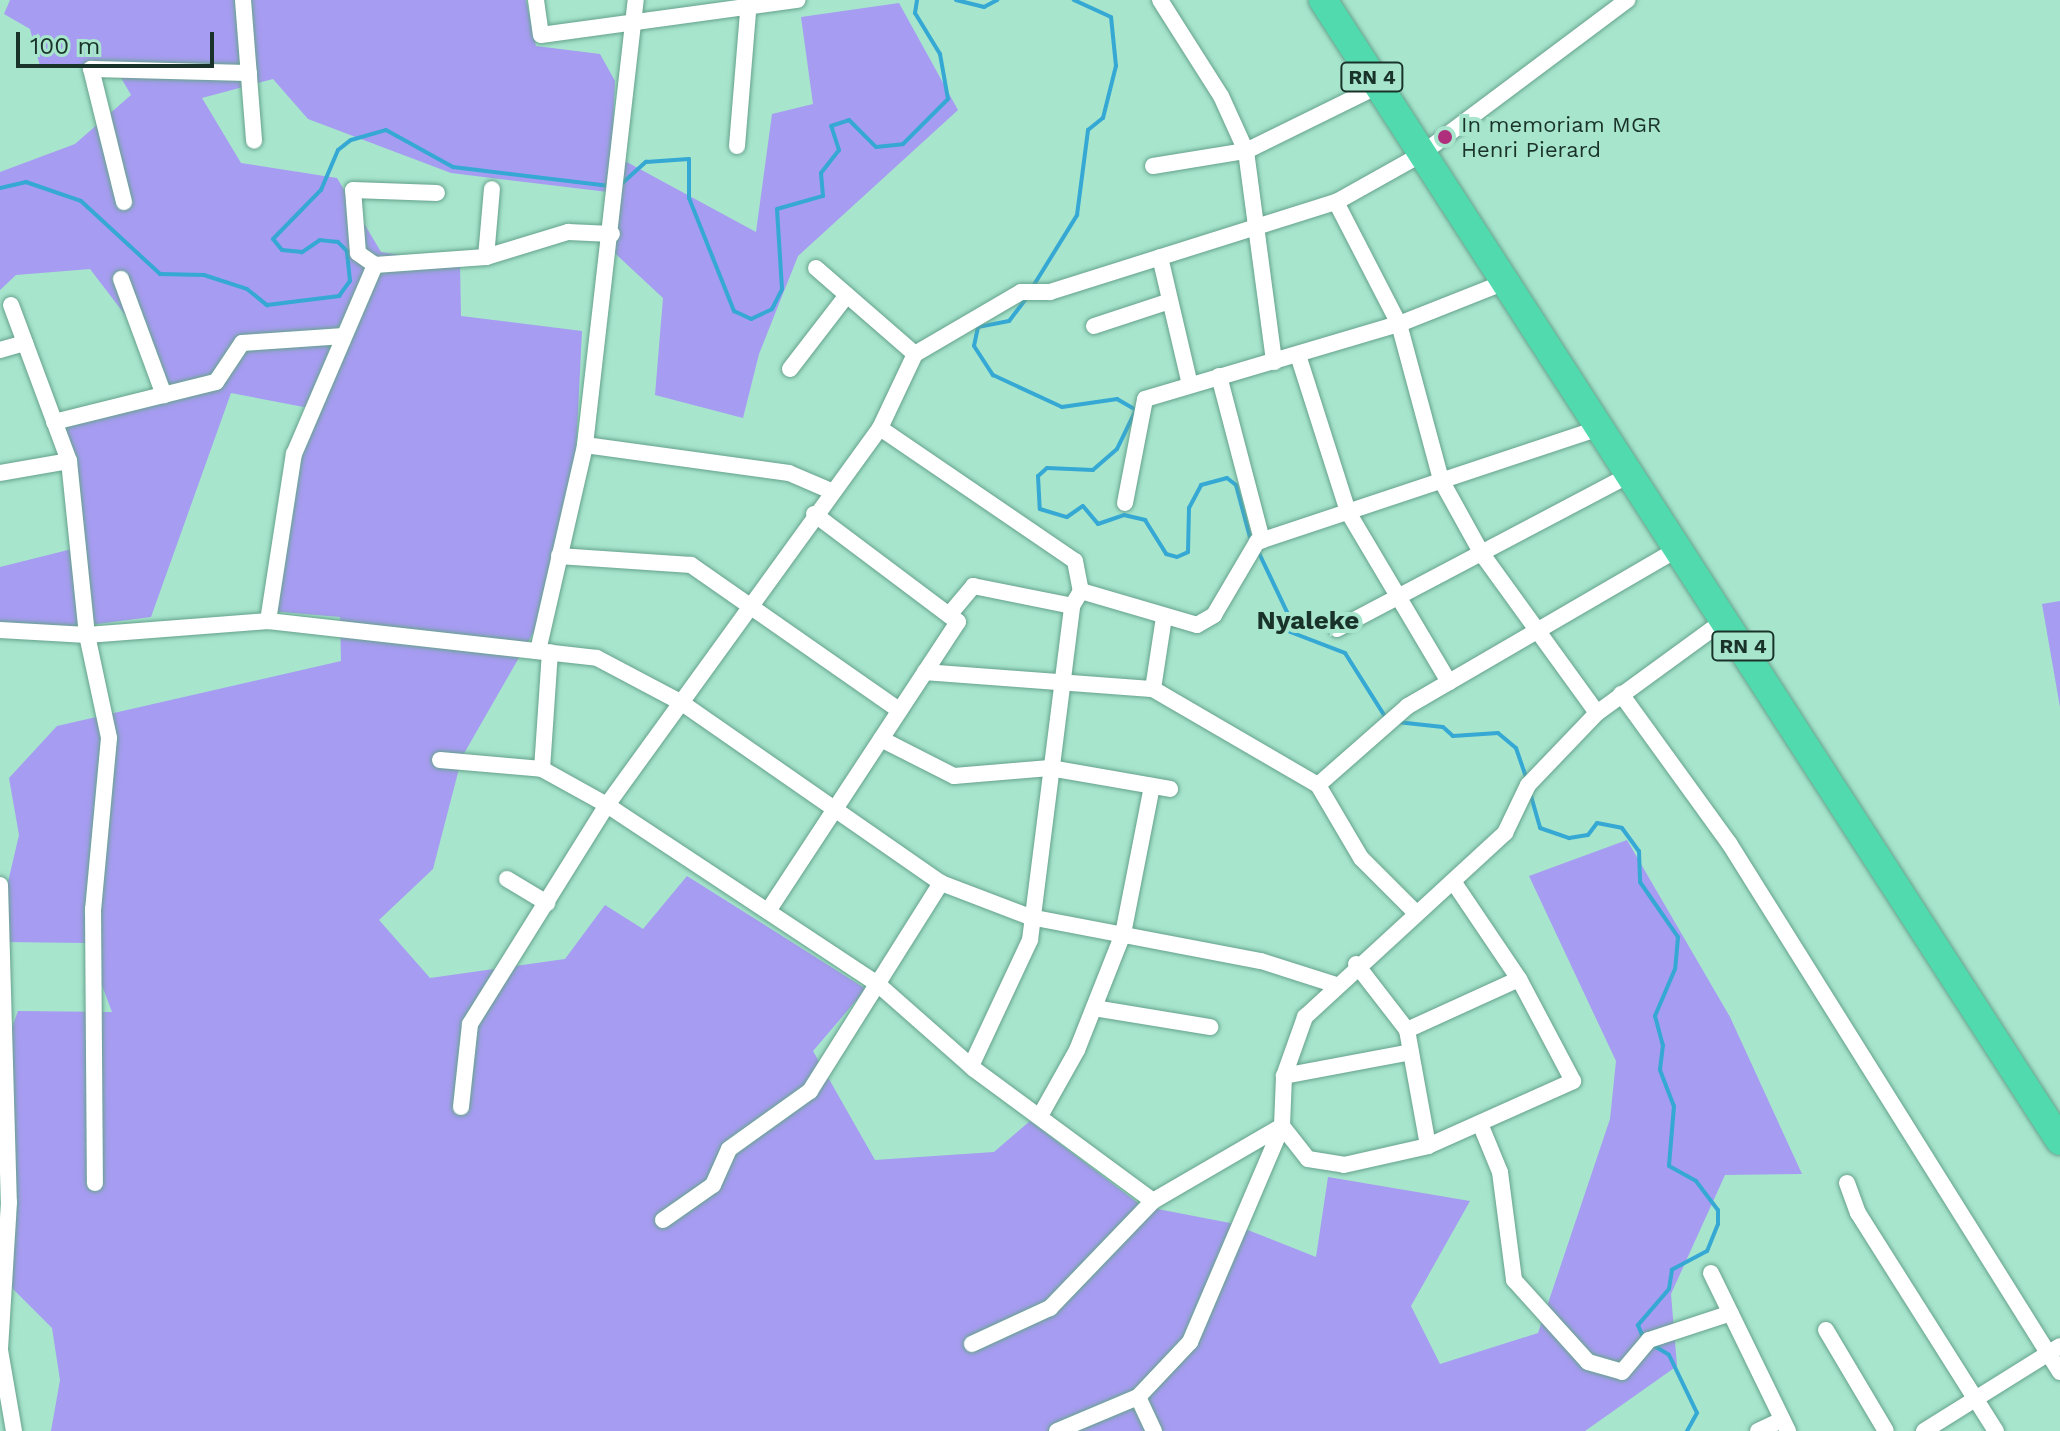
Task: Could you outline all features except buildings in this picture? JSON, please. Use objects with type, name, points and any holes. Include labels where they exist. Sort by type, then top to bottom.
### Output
[{"type":"highway","name":"RN 4","points":[[1323,0],[1420,155],[1726,619],[2060,1141]]},
{"type":"street","points":[[243,0],[254,141]]},
{"type":"street","points":[[536,0],[541,35],[637,24],[749,4],[798,0]]},
{"type":"street","points":[[542,769],[544,651],[559,556],[585,445],[619,187],[637,24],[636,0]]},
{"type":"street","points":[[1160,0],[1221,96],[1246,151],[1274,362]]},
{"type":"street","points":[[461,1107],[470,1024],[607,805],[754,604],[814,514],[880,428],[915,354],[1029,292],[1256,229],[1336,202],[1420,155],[1627,0]]},
{"type":"street","points":[[737,146],[749,4]]},
{"type":"street","points":[[124,202],[91,69],[249,73]]},
{"type":"street","points":[[1153,166],[1246,151],[1378,86]]},
{"type":"street","points":[[486,257],[492,189]]},
{"type":"street","points":[[437,193],[353,190],[358,253],[375,265],[486,257],[568,232],[612,234]]},
{"type":"street","points":[[1336,202],[1399,324],[1441,480],[1482,554],[1597,713]]},
{"type":"street","points":[[1160,257],[1190,385]]},
{"type":"street","points":[[268,621],[294,454],[375,265]]},
{"type":"street","points":[[816,268],[915,354]]},
{"type":"street","points":[[121,279],[164,395]]},
{"type":"street","points":[[1125,503],[1145,399],[1399,324],[1505,282]]},
{"type":"street","points":[[790,369],[847,295]]},
{"type":"street","points":[[1094,326],[1170,301]]},
{"type":"street","points":[[11,305],[69,461],[87,635],[109,738],[93,909],[95,1183]]},
{"type":"street","points":[[54,422],[216,382],[242,343],[344,336]]},
{"type":"street","points":[[0,350],[25,343]]},
{"type":"street","points":[[1298,355],[1348,512],[1396,598],[1449,682]]},
{"type":"street","points":[[1219,376],[1256,544]]},
{"type":"street","points":[[880,428],[1075,561],[1081,591],[1072,606],[1030,917],[1030,940],[971,1066]]},
{"type":"street","points":[[1081,591],[1197,625],[1214,615],[1256,544],[1600,428]]},
{"type":"street","points":[[585,445],[789,473],[831,491]]},
{"type":"street","points":[[0,473],[69,461]]},
{"type":"street","points":[[1337,629],[1629,475]]},
{"type":"street","points":[[768,911],[958,622],[814,514]]},
{"type":"street","points":[[1318,785],[1408,706],[1678,549]]},
{"type":"street","points":[[559,556],[691,565],[754,604],[899,710]]},
{"type":"street","points":[[949,615],[973,586],[1072,606]]},
{"type":"street","points":[[1153,689],[1164,617]]},
{"type":"street","points":[[1057,1431],[1138,1397],[1190,1342],[1282,1126],[1284,1076],[1305,1017],[1333,984],[1505,833],[1528,785],[1597,713],[1726,619]]},
{"type":"street","points":[[0,630],[87,635],[268,621],[597,658],[682,703],[834,812],[941,883],[1030,917],[1261,961],[1333,984]]},
{"type":"street","points":[[925,672],[1061,686],[1153,689],[1318,785],[1361,858],[1415,912]]},
{"type":"street","points":[[1621,694],[1729,843],[2054,1350],[2060,1372]]},
{"type":"street","points":[[881,739],[954,776],[1050,768],[1170,789]]},
{"type":"street","points":[[440,760],[542,769],[607,805],[880,986],[971,1066],[1153,1201]]},
{"type":"street","points":[[1040,1116],[1094,1008],[1123,934],[1152,786]]},
{"type":"street","points":[[507,879],[547,903]]},
{"type":"street","points":[[1282,1126],[1308,1159],[1344,1165],[1428,1146],[1481,1126],[1573,1081],[1519,979],[1453,881]]},
{"type":"street","points":[[663,1220],[713,1185],[729,1149],[810,1091],[880,986],[941,883]]},
{"type":"street","points":[[0,885],[9,1202],[0,1350],[14,1431]]},
{"type":"street","points":[[1356,964],[1407,1030],[1428,1146]]},
{"type":"street","points":[[1407,1030],[1519,979]]},
{"type":"street","points":[[1094,1008],[1210,1027]]},
{"type":"street","points":[[1284,1076],[1411,1052]]},
{"type":"street","points":[[972,1344],[1050,1308],[1153,1201],[1282,1126]]},
{"type":"street","points":[[1481,1126],[1500,1172],[1514,1280],[1588,1362],[1622,1372],[1646,1342],[1731,1313]]},
{"type":"street","points":[[1847,1183],[1858,1213],[1996,1431]]},
{"type":"street","points":[[1711,1273],[1785,1426],[1758,1431]]},
{"type":"street","points":[[1826,1330],[1886,1431]]},
{"type":"street","points":[[1924,1431],[2054,1350]]},
{"type":"street","points":[[1138,1397],[1154,1431]]},
{"type":"shaded area","points":[[10,0],[526,0],[536,46],[600,54],[615,81],[612,154],[756,232],[772,114],[813,104],[801,17],[899,3],[958,110],[798,256],[759,354],[743,418],[655,395],[663,298],[605,244],[608,192],[451,173],[308,119],[273,79],[202,98],[241,163],[337,178],[381,252],[460,264],[461,316],[582,331],[576,452],[540,621],[462,757],[433,869],[379,920],[430,978],[565,959],[605,905],[643,929],[687,876],[866,989],[813,1051],[875,1160],[994,1152],[1030,1121],[1142,1206],[1230,1223],[1316,1257],[1328,1177],[1470,1201],[1411,1306],[1440,1364],[1538,1333],[1610,1119],[1616,1061],[1529,876],[1627,840],[1730,1017],[1802,1174],[1725,1175],[1671,1294],[1677,1366],[1585,1431],[51,1431],[60,1380],[52,1328],[11,1287],[4,1049],[18,1011],[112,1012],[86,943],[5,942],[4,899],[19,835],[9,778],[57,726],[341,661],[340,617],[270,611],[309,408],[231,393],[151,617],[51,630],[0,623],[0,567],[72,549],[65,416],[166,390],[126,316],[90,269],[16,275],[0,290],[0,172],[75,144],[131,95],[113,64],[40,66],[30,29],[4,14]]},
{"type":"shaded area","points":[[2060,601],[2060,707],[2042,604]]},
{"type":"waterway","points":[[618,187],[646,162],[689,159],[689,198],[734,311],[751,319],[772,309],[782,289],[777,209],[823,196],[821,173],[839,150],[831,126],[849,120],[876,147],[903,144],[948,99],[940,54],[915,13],[917,0]]},
{"type":"waterway","points":[[956,0],[984,7],[997,0]]},
{"type":"waterway","points":[[1032,288],[1077,215],[1088,130],[1103,118],[1116,66],[1111,17],[1074,0]]},
{"type":"waterway","points":[[0,188],[26,182],[81,201],[160,274],[204,275],[247,289],[267,305],[339,296],[350,281],[347,251],[338,242],[320,240],[302,252],[282,250],[273,239],[321,190],[338,150],[351,140],[386,130],[453,167],[610,186]]},
{"type":"waterway","points":[[1028,296],[1009,321],[978,327],[974,346],[993,375],[1062,407],[1117,399],[1136,410],[1117,449],[1093,470],[1047,468],[1038,476],[1040,509],[1067,517],[1083,506],[1098,524],[1124,515],[1145,520],[1166,554],[1177,557],[1188,552],[1189,508],[1201,485],[1227,478],[1236,485],[1251,541]]},
{"type":"waterway","points":[[1258,551],[1287,612],[1280,628],[1345,653],[1386,718]]},
{"type":"waterway","points":[[1397,722],[1443,727],[1453,736],[1498,733],[1516,748],[1527,780]]},
{"type":"waterway","points":[[1531,796],[1540,828],[1569,838],[1588,835],[1597,823],[1622,828],[1639,851],[1640,882],[1678,937],[1675,969],[1655,1016],[1663,1045],[1660,1070],[1674,1106],[1669,1166],[1696,1181],[1718,1210],[1718,1224],[1707,1251],[1672,1270],[1669,1289],[1638,1325],[1644,1340]]},
{"type":"waterway","points":[[1651,1344],[1669,1355],[1697,1413],[1687,1431]]},
{"type":"place","name":"In memoriam MGR Henri Pierard","points":[[1445,137]]},
{"type":"district","name":"Nyaleke","points":[[1308,621]]}]
